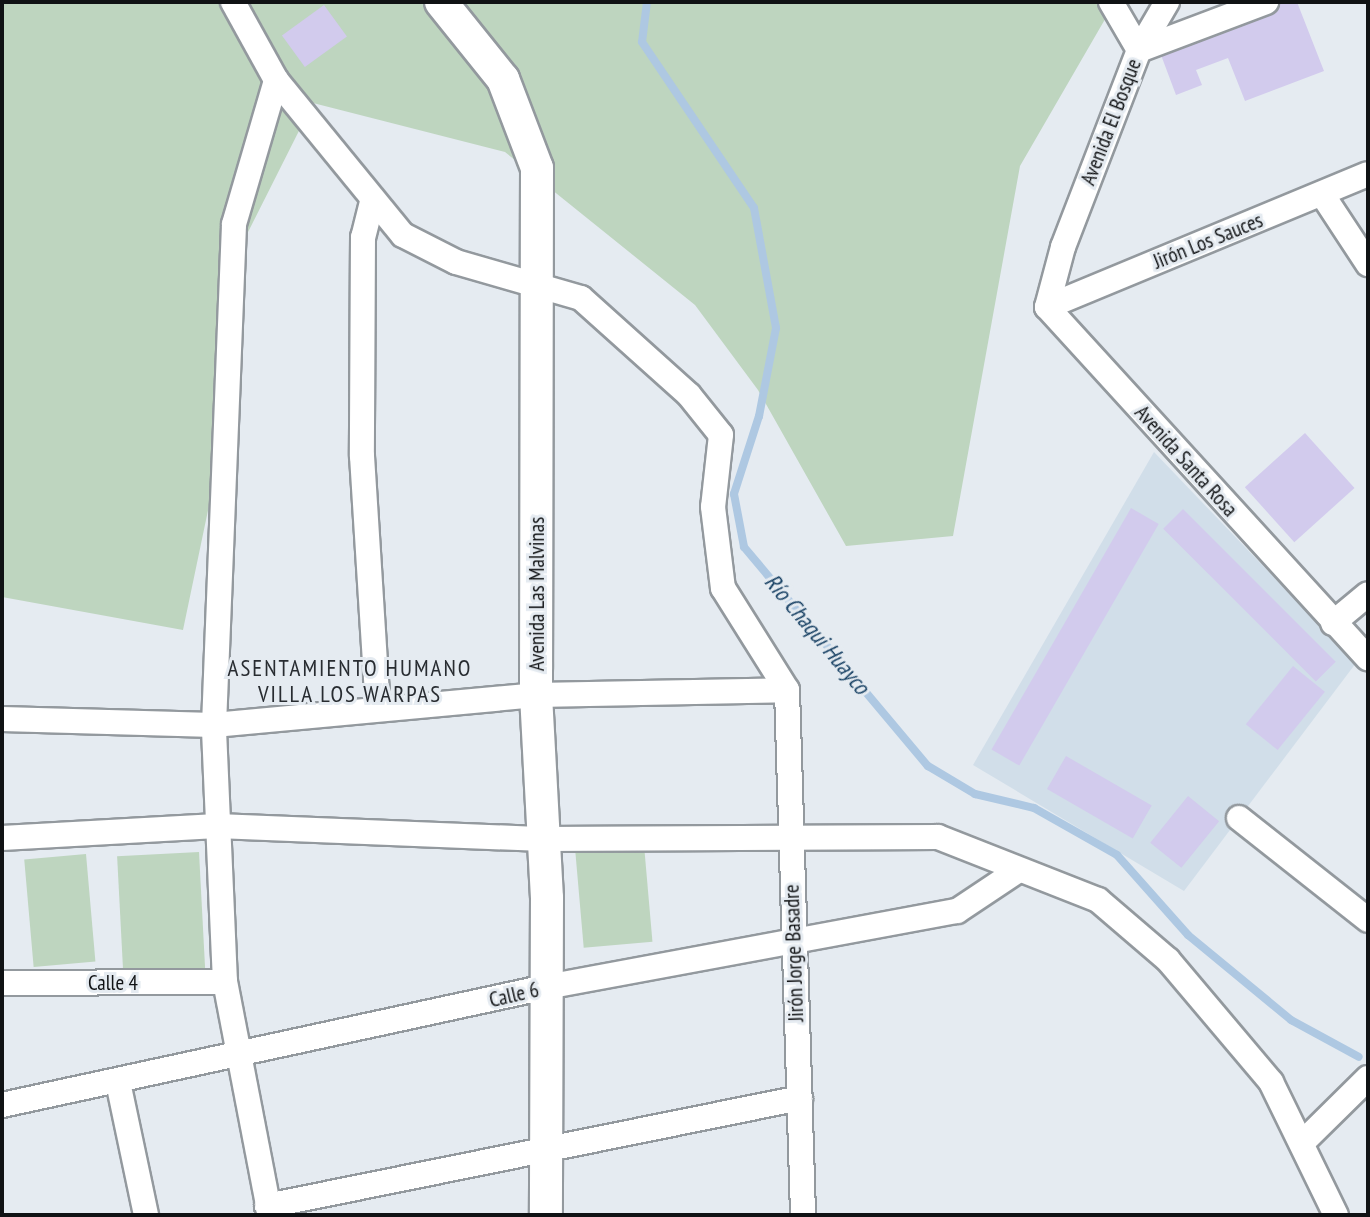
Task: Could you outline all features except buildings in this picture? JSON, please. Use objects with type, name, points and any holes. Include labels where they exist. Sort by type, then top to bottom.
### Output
[{"type":"street","points":[[233,2],[276,80],[372,202],[403,235],[456,262],[539,283],[581,298],[688,395],[721,435],[713,507],[723,588],[787,690]]},
{"type":"street","name":"Avenida Las Malvinas","points":[[441,2],[503,79],[537,168],[539,283],[536,695],[544,839],[547,1215]]},
{"type":"street","points":[[1111,2],[1139,50],[1266,2]]},
{"type":"street","name":"Avenida El Bosque","points":[[1047,307],[1063,247],[1139,50],[1167,2]]},
{"type":"street","points":[[276,80],[234,224],[214,725],[225,982],[237,1057],[269,1210],[547,1148],[800,1098]]},
{"type":"street","name":"Jirón Los Sauces","points":[[1047,307],[1368,174]]},
{"type":"street","points":[[1322,194],[1368,264]]},
{"type":"street","points":[[372,202],[363,237],[362,456],[378,708]]},
{"type":"street","name":"Avenida Santa Rosa","points":[[1047,307],[1368,659]]},
{"type":"street","points":[[1333,623],[1368,594]]},
{"type":"street","points":[[2,719],[214,725],[536,695],[787,690]]},
{"type":"street","name":"Jirón Jorge Basadre","points":[[787,690],[792,944],[803,1215]]},
{"type":"street","points":[[1239,818],[1368,920]]},
{"type":"street","points":[[2,838],[217,826],[544,839],[790,840],[938,837],[1017,871],[1098,900],[1168,960],[1271,1082],[1303,1142],[1336,1215]]},
{"type":"street","name":"Calle 6","points":[[2,1105],[237,1057],[546,988],[957,911],[1017,871]]},
{"type":"street","name":"Calle 4","points":[[2,983],[225,982]]},
{"type":"street","points":[[118,1082],[146,1215]]},
{"type":"street","points":[[1303,1142],[1366,1087]]},
{"type":"shaded area","points":[[1154,452],[1356,663],[1184,891],[973,765]]},
{"type":"green space","points":[[2,2],[1115,2],[1020,166],[953,536],[846,546],[758,390],[695,305],[505,152],[313,103],[243,242],[225,429],[183,630],[2,597]]},
{"type":"green space","points":[[644,845],[652,942],[584,948],[575,851]]},
{"type":"green space","points":[[199,852],[205,973],[123,977],[117,856]]},
{"type":"green space","points":[[86,854],[95,962],[34,967],[24,859]]},
{"type":"waterway","name":"Río Chaqui Huayco","points":[[647,2],[642,42],[754,208],[776,328],[759,416],[734,494],[744,547],[928,766],[975,794],[1034,808],[1117,855],[1188,935],[1291,1020],[1359,1057]]},
{"type":"district","name":"ASENTAMIENTO HUMANO VILLA LOS WARPAS","points":[[350,681]]}]
